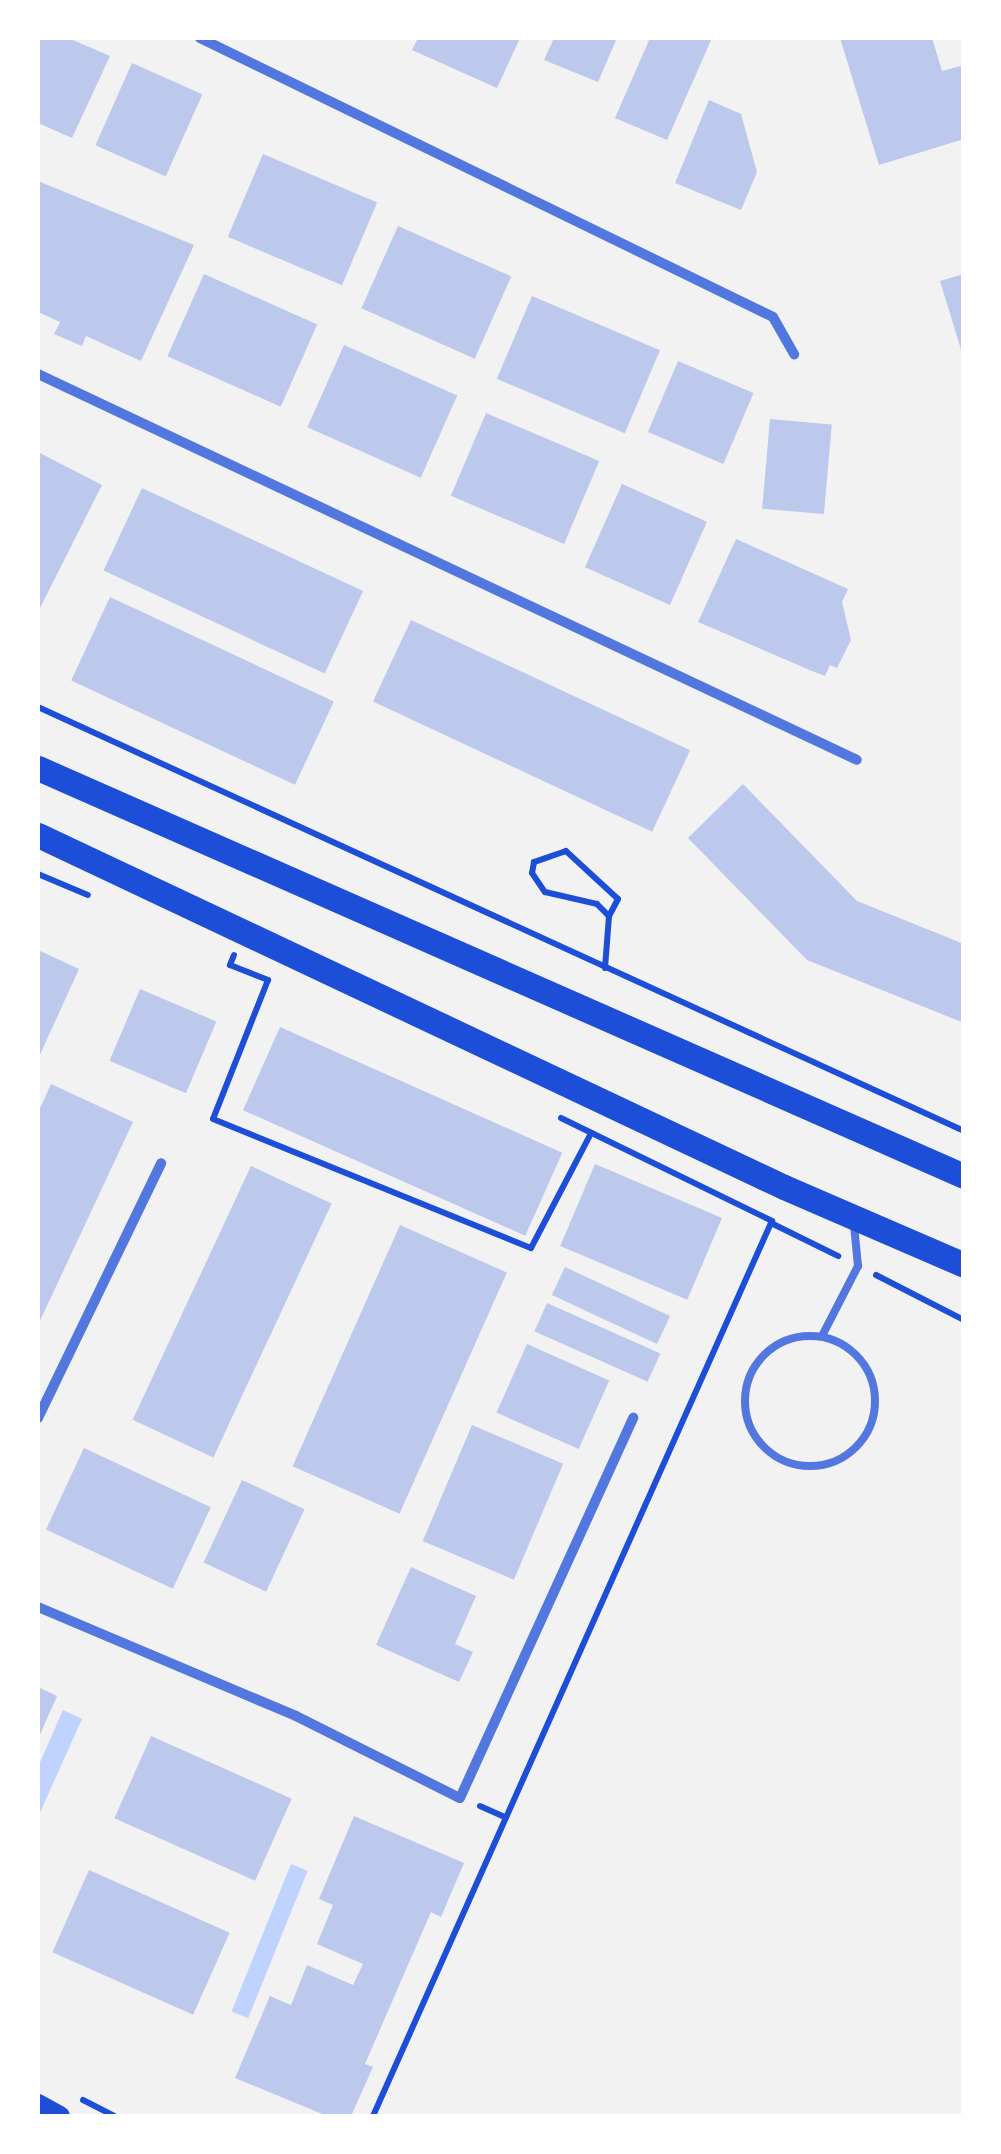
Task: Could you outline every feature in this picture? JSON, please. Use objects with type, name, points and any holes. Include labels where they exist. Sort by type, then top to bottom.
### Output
[{"type":"main road","points":[[38,768],[964,1176]]},
{"type":"main road","points":[[38,835],[964,1265]]},
{"type":"main road","points":[[38,2104],[60,2116]]},
{"type":"street","points":[[200,38],[773,317],[794,354]]},
{"type":"street","points":[[38,374],[857,760]]},
{"type":"street","points":[[38,1418],[161,1163]]},
{"type":"street","points":[[38,1607],[296,1716],[460,1798],[633,1418]]},
{"type":"lane","points":[[822,1336],[858,1266],[852,1216]]},
{"type":"lane","points":[[800,1336],[822,1336],[850,1350],[870,1372],[875,1413],[868,1432],[837,1462],[793,1464],[757,1440],[744,1398],[761,1357],[800,1336]]},
{"type":"path","points":[[38,707],[964,1131]]},
{"type":"path","points":[[605,968],[609,916],[618,899],[566,851],[534,862],[532,873],[545,892],[597,904],[609,916]]},
{"type":"path","points":[[230,965],[268,980],[212,1118],[532,1248],[591,1133]]},
{"type":"path","points":[[372,2116],[771,1223],[964,1320]]},
{"type":"water","points":[[63,1710],[82,1719],[38,1817],[38,1767]]},
{"type":"water","points":[[291,1864],[308,1871],[248,2018],[231,2011]]},
{"type":"building","points":[[38,38],[68,38],[110,56],[72,138],[38,123]]},
{"type":"building","points":[[418,38],[520,38],[497,88],[412,50]]},
{"type":"building","points":[[554,38],[617,38],[598,82],[544,60]]},
{"type":"building","points":[[650,38],[712,38],[667,140],[615,118]]},
{"type":"building","points":[[840,38],[932,38],[942,71],[964,65],[964,139],[879,165]]},
{"type":"building","points":[[132,63],[202,94],[166,177],[95,145]]},
{"type":"building","points":[[709,100],[741,114],[757,172],[741,210],[675,183]]},
{"type":"building","points":[[263,154],[377,202],[342,285],[228,237]]},
{"type":"building","points":[[38,181],[194,245],[141,361],[86,336],[82,346],[54,334],[60,322],[38,312]]},
{"type":"building","points":[[398,226],[511,276],[475,359],[361,308]]},
{"type":"building","points":[[204,274],[317,324],[281,407],[167,356]]},
{"type":"building","points":[[964,274],[964,356],[963,356],[940,281]]},
{"type":"building","points":[[532,296],[660,350],[625,433],[497,379]]},
{"type":"building","points":[[344,345],[457,395],[421,478],[307,427]]},
{"type":"building","points":[[678,361],[753,393],[723,464],[648,432]]},
{"type":"building","points":[[486,413],[599,461],[564,544],[451,496]]},
{"type":"building","points":[[770,419],[832,424],[824,514],[762,509]]},
{"type":"building","points":[[38,452],[102,485],[38,612]]},
{"type":"building","points":[[622,484],[707,522],[670,605],[585,567]]},
{"type":"building","points":[[142,488],[363,591],[325,674],[104,570]]},
{"type":"building","points":[[736,539],[848,589],[842,602],[851,640],[837,668],[830,665],[825,676],[698,622]]},
{"type":"building","points":[[110,597],[334,701],[295,785],[71,680]]},
{"type":"building","points":[[411,620],[690,750],[652,832],[373,702]]},
{"type":"building","points":[[743,784],[857,901],[964,944],[964,1023],[807,960],[688,838]]},
{"type":"building","points":[[38,950],[79,969],[38,1059]]},
{"type":"building","points":[[140,989],[216,1021],[186,1093],[110,1061]]},
{"type":"building","points":[[280,1027],[562,1153],[525,1236],[243,1110]]},
{"type":"building","points":[[51,1084],[133,1122],[38,1325],[38,1113]]},
{"type":"building","points":[[595,1164],[722,1218],[687,1300],[560,1246]]},
{"type":"building","points":[[251,1166],[332,1204],[213,1457],[133,1420]]},
{"type":"building","points":[[400,1225],[507,1273],[400,1514],[293,1466]]},
{"type":"building","points":[[565,1267],[670,1316],[657,1344],[552,1295]]},
{"type":"building","points":[[547,1303],[660,1353],[648,1382],[534,1331]]},
{"type":"building","points":[[527,1344],[609,1381],[579,1449],[496,1413]]},
{"type":"building","points":[[472,1425],[563,1464],[514,1580],[423,1541]]},
{"type":"building","points":[[84,1448],[211,1507],[173,1589],[46,1530]]},
{"type":"building","points":[[242,1480],[305,1509],[266,1592],[204,1562]]},
{"type":"building","points":[[411,1567],[476,1596],[455,1644],[473,1652],[459,1682],[376,1645]]},
{"type":"building","points":[[38,1687],[57,1696],[38,1739]]},
{"type":"building","points":[[151,1736],[292,1799],[255,1881],[114,1818]]},
{"type":"building","points":[[354,1816],[464,1863],[441,1917],[431,1912],[365,2064],[373,2067],[351,2116],[327,2116],[235,2078],[270,1996],[291,2005],[307,1965],[353,1985],[363,1964],[317,1944],[333,1905],[319,1899]]},
{"type":"building","points":[[89,1870],[230,1933],[193,2015],[52,1952]]}]
